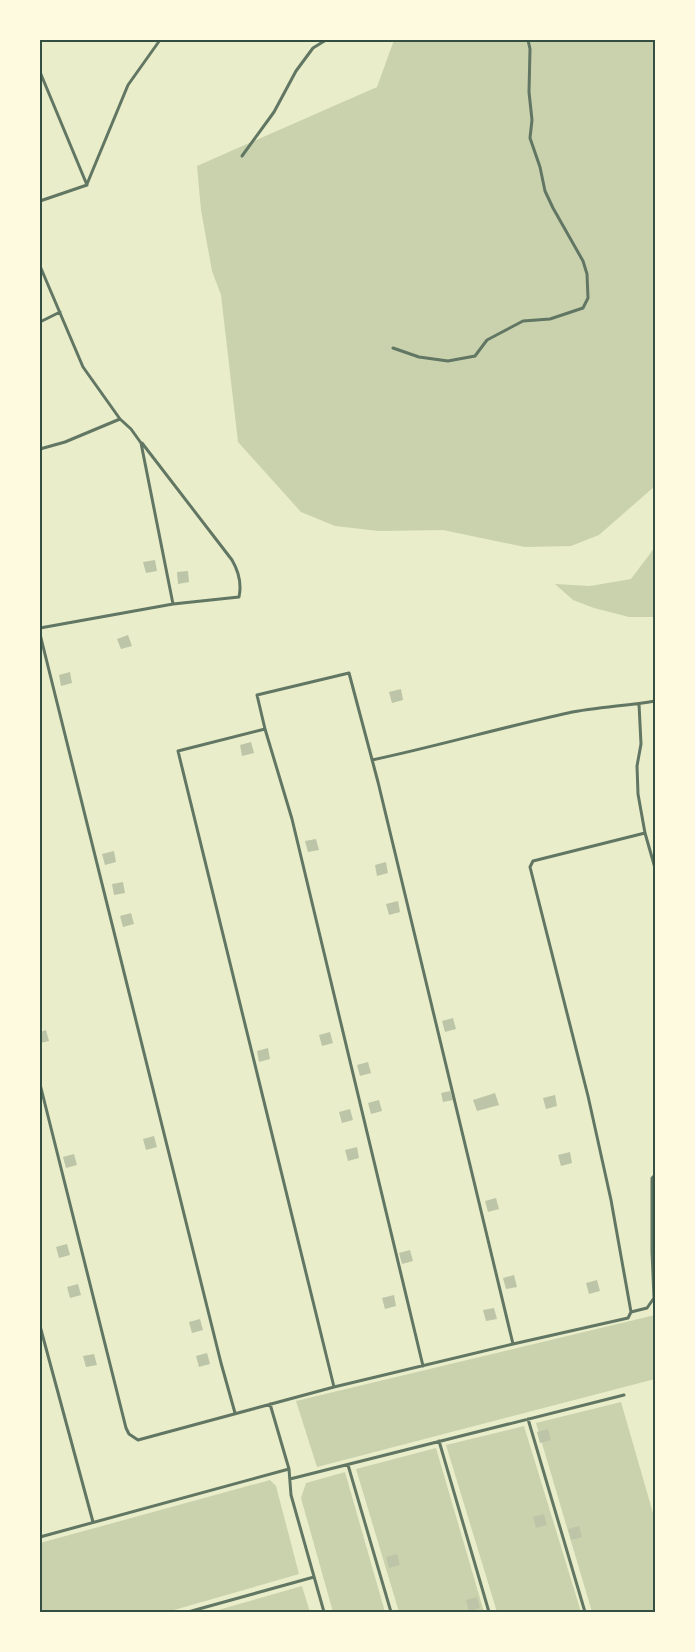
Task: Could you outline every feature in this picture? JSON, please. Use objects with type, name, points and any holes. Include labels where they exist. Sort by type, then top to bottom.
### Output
[{"type":"lane","points":[[40,201],[87,185],[128,84],[160,40]]},
{"type":"lane","points":[[242,156],[274,112],[296,70],[313,48],[326,40]]},
{"type":"lane","points":[[393,348],[419,357],[448,361],[475,356],[487,340],[523,321],[550,319],[572,312],[583,308],[588,298],[587,274],[583,261],[553,208],[530,138],[532,120],[529,92],[530,49],[528,40]]},
{"type":"lane","points":[[40,72],[87,185]]},
{"type":"lane","points":[[40,266],[83,367],[120,419],[131,429],[232,560],[237,568],[241,583],[239,597],[174,604],[40,628]]},
{"type":"lane","points":[[40,322],[60,312]]},
{"type":"lane","points":[[40,449],[65,442],[120,419]]},
{"type":"lane","points":[[141,443],[174,604]]},
{"type":"lane","points":[[40,634],[235,1413]]},
{"type":"lane","points":[[423,1366],[292,819],[265,729],[258,695],[349,673],[372,760],[513,1344]]},
{"type":"lane","points":[[372,760],[569,713],[655,701]]},
{"type":"lane","points":[[639,704],[641,744],[637,766],[638,794],[644,834],[655,868]]},
{"type":"lane","points":[[265,729],[178,751],[334,1387]]},
{"type":"lane","points":[[40,1084],[129,1434],[138,1440],[334,1387],[628,1318],[631,1312],[611,1200],[588,1096],[530,868],[533,861],[644,834]]},
{"type":"lane","points":[[631,1312],[647,1308],[654,1298],[652,1178],[655,1175]]},
{"type":"lane","points":[[40,1326],[93,1522]]},
{"type":"lane","points":[[290,1479],[624,1395]]},
{"type":"lane","points":[[270,1404],[289,1469],[291,1495],[324,1612]]},
{"type":"lane","points":[[527,1418],[586,1612]]},
{"type":"lane","points":[[439,1441],[489,1612]]},
{"type":"lane","points":[[348,1465],[391,1612]]},
{"type":"lane","points":[[40,1537],[289,1469]]},
{"type":"lane","points":[[188,1612],[314,1578]]},
{"type":"green space","points":[[394,40],[655,40],[655,486],[599,535],[571,546],[525,547],[443,530],[379,531],[335,526],[301,512],[238,442],[221,295],[212,271],[201,210],[197,166],[377,87]]},
{"type":"green space","points":[[655,547],[655,617],[629,617],[594,608],[573,600],[555,584],[590,586],[631,579]]},
{"type":"green space","points":[[655,1315],[655,1379],[317,1467],[296,1401]]},
{"type":"green space","points":[[621,1402],[655,1520],[655,1612],[592,1612],[536,1423]]},
{"type":"green space","points":[[524,1426],[581,1612],[497,1612],[446,1445]]},
{"type":"green space","points":[[436,1448],[484,1612],[399,1612],[356,1469]]},
{"type":"green space","points":[[345,1472],[385,1612],[333,1612],[301,1498],[306,1483]]},
{"type":"green space","points":[[270,1480],[276,1486],[299,1574],[167,1612],[40,1612],[40,1543]]},
{"type":"green space","points":[[302,1586],[310,1612],[211,1612]]},
{"type":"building","points":[[155,560],[157,571],[146,573],[143,562]]},
{"type":"building","points":[[188,571],[189,582],[178,584],[177,572]]},
{"type":"building","points":[[128,635],[132,646],[121,649],[117,639]]},
{"type":"building","points":[[70,672],[72,683],[61,686],[59,675]]},
{"type":"building","points":[[401,689],[403,700],[392,703],[389,692]]},
{"type":"building","points":[[251,742],[254,753],[242,756],[240,745]]},
{"type":"building","points":[[316,839],[319,850],[308,852],[305,841]]},
{"type":"building","points":[[114,851],[116,862],[105,865],[102,854]]},
{"type":"building","points":[[386,862],[388,873],[377,876],[375,865]]},
{"type":"building","points":[[123,882],[125,893],[114,895],[112,884]]},
{"type":"building","points":[[398,901],[400,912],[389,915],[386,904]]},
{"type":"building","points":[[131,913],[134,924],[123,927],[120,916]]},
{"type":"building","points":[[453,1018],[456,1029],[445,1032],[442,1021]]},
{"type":"building","points":[[46,1030],[49,1041],[40,1043],[40,1032]]},
{"type":"building","points":[[330,1032],[333,1043],[322,1046],[319,1035]]},
{"type":"building","points":[[268,1048],[270,1059],[259,1062],[257,1051]]},
{"type":"building","points":[[368,1062],[371,1073],[360,1076],[357,1065]]},
{"type":"building","points":[[450,1091],[453,1100],[443,1102],[441,1093]]},
{"type":"building","points":[[495,1093],[499,1105],[477,1111],[473,1100]]},
{"type":"building","points":[[555,1095],[557,1106],[546,1109],[543,1098]]},
{"type":"building","points":[[379,1100],[382,1111],[371,1114],[368,1103]]},
{"type":"building","points":[[350,1109],[353,1120],[342,1123],[339,1112]]},
{"type":"building","points":[[154,1136],[157,1147],[146,1150],[143,1139]]},
{"type":"building","points":[[357,1147],[359,1158],[348,1161],[345,1150]]},
{"type":"building","points":[[570,1152],[572,1163],[561,1166],[558,1155]]},
{"type":"building","points":[[74,1154],[77,1165],[66,1168],[63,1157]]},
{"type":"building","points":[[496,1198],[499,1209],[488,1212],[485,1201]]},
{"type":"building","points":[[67,1244],[70,1255],[59,1258],[56,1247]]},
{"type":"building","points":[[410,1250],[413,1261],[402,1264],[399,1253]]},
{"type":"building","points":[[514,1275],[517,1287],[506,1289],[503,1278]]},
{"type":"building","points":[[597,1280],[600,1291],[589,1294],[586,1283]]},
{"type":"building","points":[[78,1284],[81,1295],[70,1298],[67,1287]]},
{"type":"building","points":[[394,1295],[396,1306],[385,1309],[382,1298]]},
{"type":"building","points":[[494,1308],[497,1319],[486,1321],[483,1310]]},
{"type":"building","points":[[200,1319],[203,1330],[192,1333],[189,1322]]},
{"type":"building","points":[[207,1353],[210,1364],[199,1367],[196,1356]]},
{"type":"building","points":[[94,1354],[97,1365],[86,1367],[83,1356]]},
{"type":"building","points":[[548,1429],[551,1440],[540,1443],[537,1432]]},
{"type":"building","points":[[544,1514],[547,1525],[536,1528],[533,1517]]},
{"type":"building","points":[[579,1526],[582,1537],[571,1540],[568,1529]]},
{"type":"building","points":[[397,1554],[400,1565],[389,1568],[386,1557]]},
{"type":"building","points":[[477,1597],[480,1608],[469,1611],[466,1600]]}]
